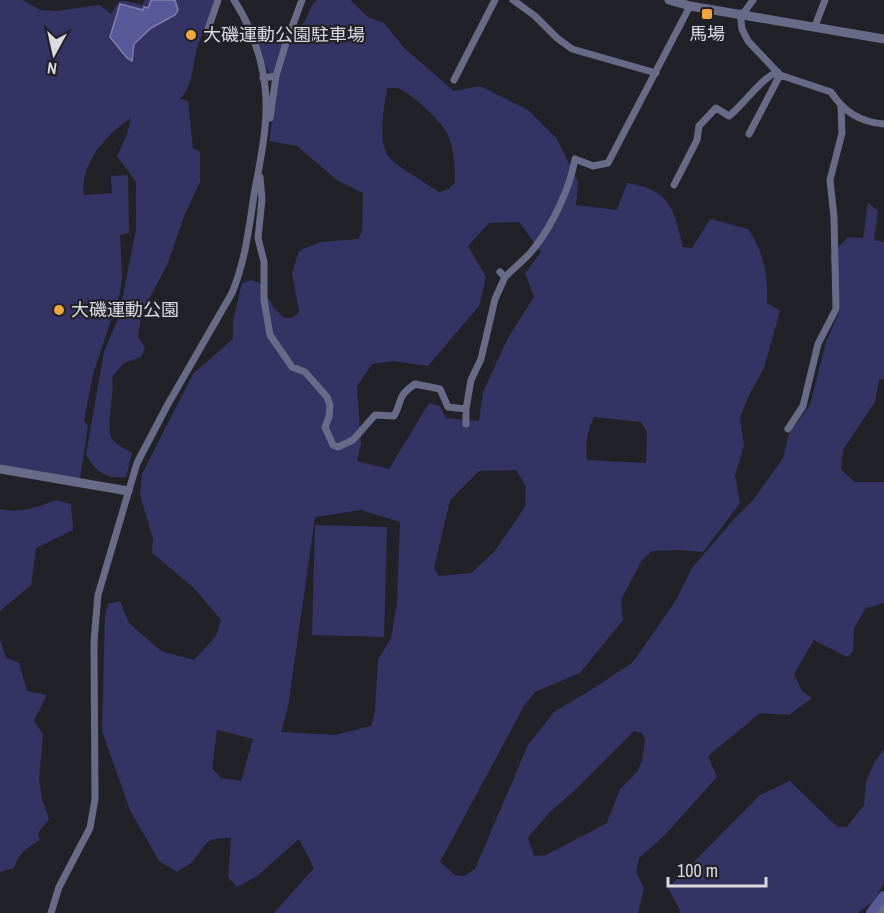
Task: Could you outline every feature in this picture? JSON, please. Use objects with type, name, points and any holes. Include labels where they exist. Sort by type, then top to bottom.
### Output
[{"type":"street","points":[[207,32],[218,0]]},
{"type":"street","points":[[51,913],[59,887],[90,828],[94,815],[95,617],[98,595],[128,490],[142,453],[239,276],[266,126],[266,102],[259,52],[250,29],[234,0]]},
{"type":"street","points":[[266,126],[276,76],[302,0]]},
{"type":"street","points":[[454,80],[495,0]]},
{"type":"street","points":[[513,0],[542,21],[557,38],[572,49],[656,73]]},
{"type":"street","points":[[669,0],[690,6],[884,39]]},
{"type":"street","points":[[753,0],[741,14],[742,29],[748,41],[779,74],[831,92],[840,106],[858,117],[884,124]]},
{"type":"street","points":[[815,26],[825,0]]},
{"type":"street","points":[[466,424],[465,409],[471,380],[481,359],[503,274],[534,249],[543,236],[568,187],[576,159],[593,166],[608,163],[690,6]]},
{"type":"street","points":[[749,134],[779,74]]},
{"type":"street","points":[[674,185],[697,140],[699,126],[716,108],[729,116],[766,78],[779,74]]},
{"type":"street","points":[[263,78],[276,76]]},
{"type":"street","points":[[788,429],[803,406],[818,344],[836,309],[834,217],[830,180],[842,133],[840,106]]},
{"type":"street","points":[[258,169],[262,199],[258,238],[264,262],[264,300],[270,334],[292,367],[305,372],[327,397],[330,405],[329,417],[324,427],[333,445],[338,447],[353,440],[375,415],[394,416],[399,399],[415,384],[440,389],[448,407],[465,409]]},
{"type":"street","points":[[0,469],[128,490]]},
{"type":"street","points":[[881,913],[884,908]]},
{"type":"shaded area","name":"大磯運動公園","points":[[0,0],[22,0],[40,10],[56,11],[100,5],[111,14],[119,1],[142,5],[145,0],[217,0],[198,45],[188,87],[180,99],[188,101],[193,148],[200,152],[200,182],[185,214],[167,265],[142,312],[138,336],[145,348],[141,357],[124,363],[112,377],[109,427],[112,439],[132,453],[126,477],[112,477],[102,473],[86,455],[104,352],[119,316],[136,229],[136,182],[117,156],[127,135],[131,118],[104,141],[90,161],[84,184],[84,195],[112,193],[111,176],[128,175],[129,233],[120,235],[122,278],[120,293],[93,374],[84,421],[88,425],[80,479],[0,466]]},
{"type":"shaded area","points":[[151,0],[175,0],[178,10],[175,15],[151,28],[134,44],[132,61],[110,37],[120,4],[143,10],[144,7],[148,8]]},
{"type":"shaded area","points":[[317,0],[350,0],[368,17],[384,23],[404,48],[454,91],[480,86],[528,110],[557,139],[578,182],[576,205],[617,210],[627,183],[653,190],[668,203],[683,247],[692,248],[710,219],[748,229],[758,246],[764,264],[767,303],[780,311],[764,368],[740,417],[744,446],[735,475],[740,503],[703,552],[652,551],[642,560],[621,600],[623,620],[580,673],[535,692],[524,706],[440,862],[455,875],[464,876],[475,869],[528,745],[554,712],[633,662],[676,600],[692,568],[754,499],[783,458],[789,434],[810,405],[826,342],[840,310],[830,256],[848,237],[863,238],[868,203],[878,211],[874,240],[884,242],[884,378],[879,380],[875,402],[843,450],[841,469],[854,482],[884,482],[884,603],[866,608],[854,628],[853,651],[847,657],[814,640],[794,674],[802,691],[812,698],[789,715],[760,713],[708,756],[717,777],[664,836],[639,858],[636,872],[644,888],[638,913],[274,913],[314,868],[299,839],[256,877],[237,887],[228,877],[231,838],[211,840],[193,861],[177,872],[159,861],[130,810],[102,731],[105,616],[108,604],[120,601],[129,623],[161,651],[194,660],[216,636],[221,620],[194,588],[152,553],[153,539],[140,495],[142,474],[193,374],[233,339],[233,321],[242,283],[251,280],[260,283],[274,308],[284,318],[292,318],[299,312],[292,273],[299,251],[320,242],[358,239],[362,232],[363,193],[337,180],[297,146],[269,141],[277,90],[264,63],[259,41],[270,32],[295,35]],"holes":[[[387,88],[397,88],[426,108],[440,123],[452,146],[455,182],[449,189],[439,192],[389,157],[383,143],[383,114]],[[519,222],[541,252],[525,273],[534,297],[508,338],[483,392],[479,421],[446,418],[440,406],[429,403],[389,469],[357,461],[361,444],[357,386],[372,364],[393,361],[428,366],[479,306],[486,277],[468,246],[489,223]],[[594,417],[641,422],[647,432],[646,463],[587,460],[586,443]],[[516,470],[526,486],[525,507],[494,552],[471,573],[439,576],[434,568],[450,500],[479,471]],[[361,510],[400,522],[397,603],[391,638],[378,660],[375,712],[371,726],[335,735],[281,732],[288,707],[315,517]],[[217,730],[253,739],[241,781],[221,778],[212,768]],[[634,731],[642,733],[645,740],[642,761],[637,772],[620,789],[607,823],[546,855],[534,856],[528,838],[550,812]]]},
{"type":"shaded area","points":[[56,500],[71,504],[73,530],[36,548],[31,585],[0,611],[0,509],[22,510]]},
{"type":"shaded area","points":[[315,525],[387,527],[384,637],[312,635]]},
{"type":"shaded area","points":[[0,639],[6,658],[19,663],[27,691],[47,695],[34,720],[43,735],[39,779],[42,799],[49,819],[38,833],[40,840],[24,851],[14,868],[0,872]]},
{"type":"shaded area","points":[[884,749],[884,883],[874,901],[858,913],[679,913],[680,910],[668,888],[760,795],[790,781],[832,822],[839,827],[847,827],[864,805],[866,782],[874,763]]},
{"type":"waterway","points":[[872,913],[884,897]]},
{"type":"place","name":"馬場","points":[[707,14]]},
{"type":"place","name":"大磯運動公園駐車場","points":[[191,35]]},
{"type":"place","name":"大磯運動公園","points":[[59,310]]}]
